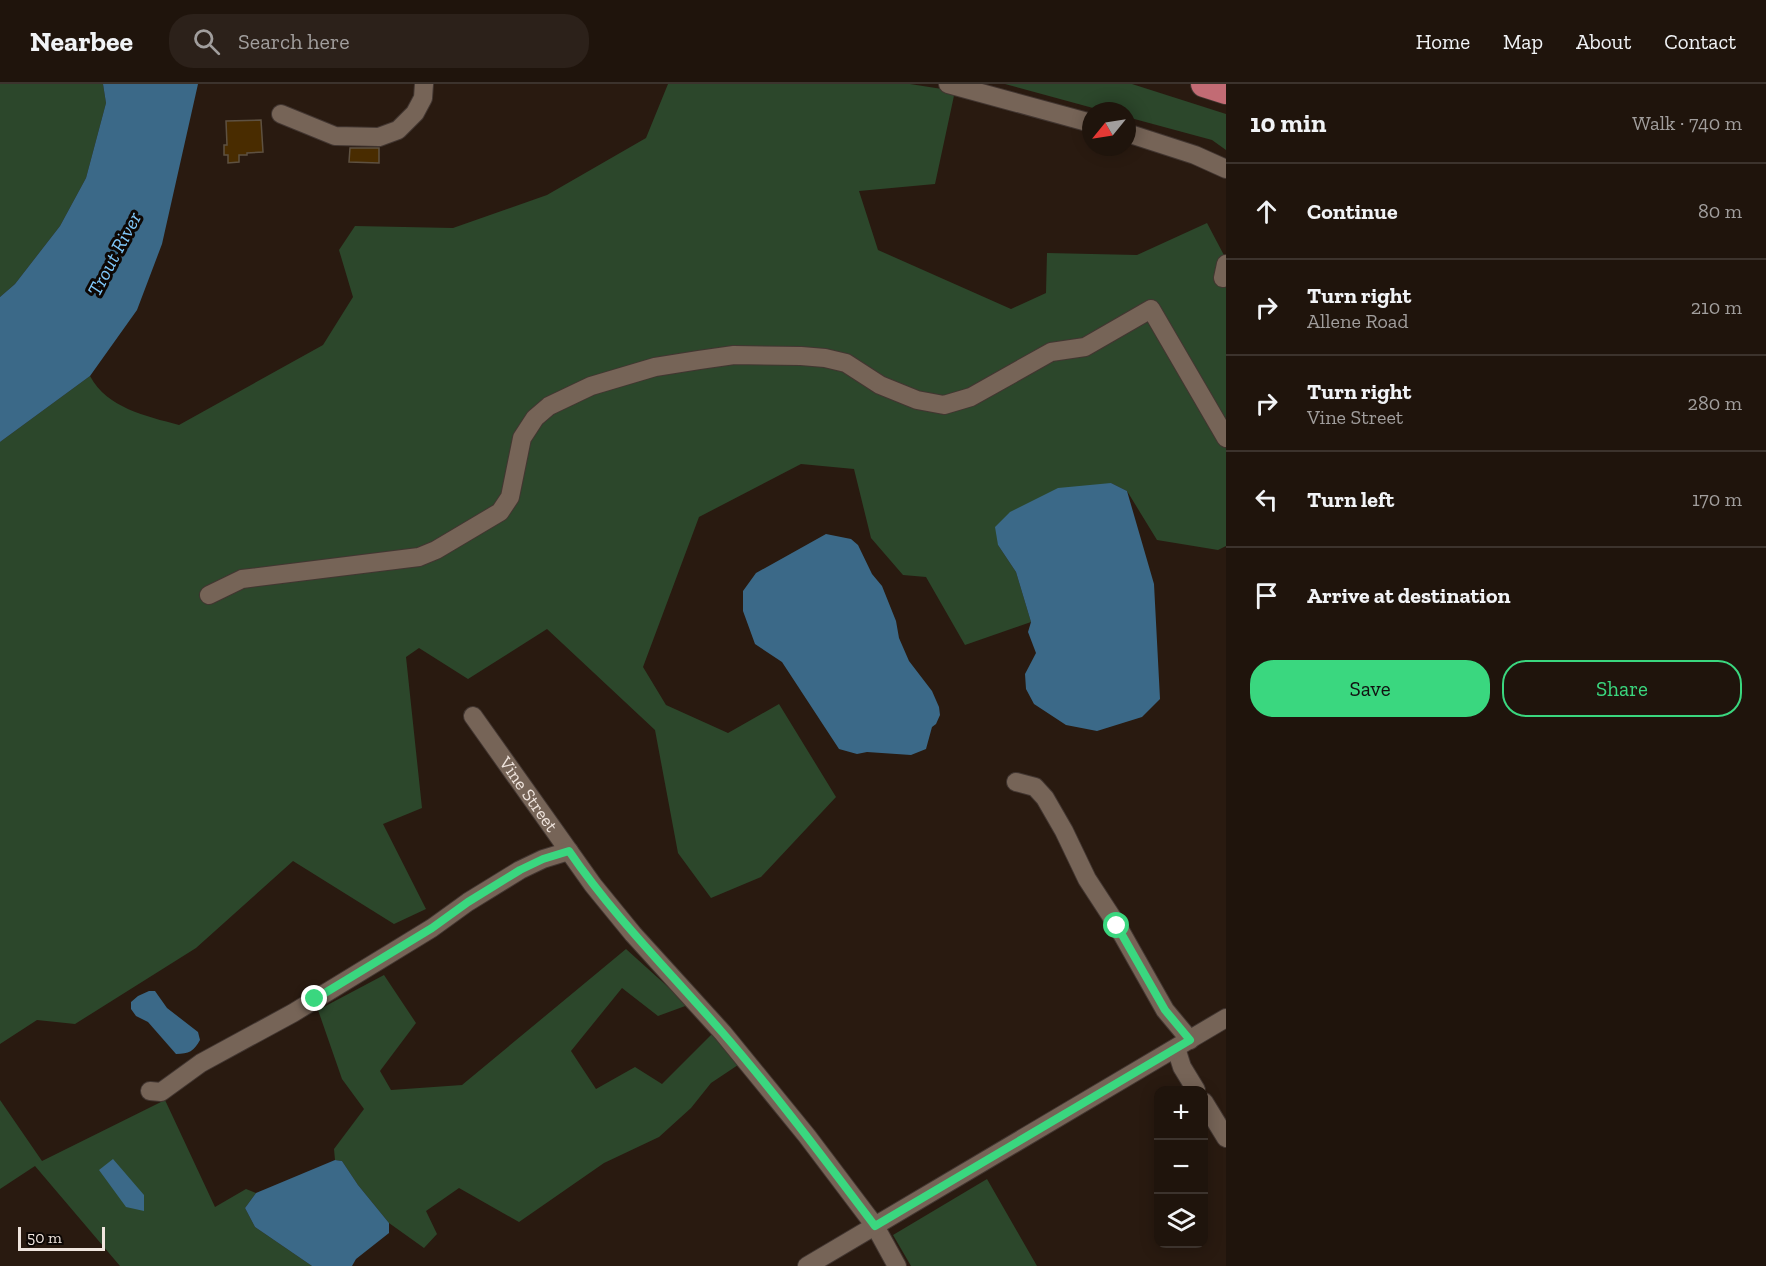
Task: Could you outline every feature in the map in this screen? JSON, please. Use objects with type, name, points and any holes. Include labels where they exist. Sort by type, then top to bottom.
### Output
[{"type":"highway","points":[[1204,84],[1226,91]]},
{"type":"street","points":[[281,114],[335,136],[379,136],[398,130],[416,113],[423,98],[424,84]]},
{"type":"street","points":[[948,84],[1082,121]]},
{"type":"street","points":[[1136,136],[1195,154],[1226,169]]},
{"type":"street","points":[[209,595],[242,579],[419,557],[436,550],[500,512],[510,497],[522,438],[535,418],[549,405],[591,386],[655,367],[734,355],[825,358],[846,363],[880,385],[942,412],[1051,352],[1084,347],[1151,309],[1226,438]]},
{"type":"street","name":"Vine Street","points":[[473,716],[592,885],[723,1033],[807,1136],[875,1226],[897,1266]]},
{"type":"street","points":[[1016,782],[1035,787],[1045,798],[1088,879],[1183,1044],[1182,1067],[1194,1086]]},
{"type":"street","points":[[150,1091],[161,1092],[201,1063],[293,1013],[432,928],[468,902],[520,870],[543,859],[569,851]]},
{"type":"street","points":[[807,1266],[1226,1018]]},
{"type":"street","points":[[1208,1110],[1226,1138]]},
{"type":"green space","points":[[0,84],[103,84],[106,103],[86,178],[60,226],[15,284],[0,297]]},
{"type":"green space","points":[[668,84],[910,84],[955,91],[935,184],[859,191],[878,250],[1011,309],[1046,293],[1047,253],[1137,255],[1207,223],[1226,259],[1226,546],[1218,550],[1157,540],[1127,491],[1111,483],[998,545],[1016,572],[1031,622],[965,645],[926,577],[903,575],[871,538],[854,469],[801,464],[699,517],[643,667],[666,705],[728,733],[779,704],[836,797],[761,877],[711,898],[678,853],[655,730],[547,629],[468,679],[419,648],[406,657],[422,808],[383,824],[426,909],[394,924],[293,861],[196,948],[75,1024],[37,1020],[0,1044],[0,442],[90,376],[106,396],[117,403],[141,414],[179,425],[323,345],[353,297],[339,250],[355,226],[453,228],[547,195],[646,138]]},
{"type":"green space","points":[[1005,84],[1132,84],[1226,114],[1226,150],[1212,140],[1136,119],[1136,102],[1082,102],[1082,105]]},
{"type":"green space","points":[[626,949],[688,1005],[658,1016],[622,988],[571,1051],[596,1089],[635,1067],[662,1084],[712,1034],[741,1063],[711,1083],[691,1108],[659,1137],[604,1163],[519,1222],[459,1188],[426,1211],[437,1234],[424,1248],[389,1223],[342,1161],[335,1160],[334,1149],[364,1109],[342,1079],[318,1010],[384,975],[416,1023],[380,1071],[391,1090],[462,1085]]},
{"type":"green space","points":[[0,1100],[42,1161],[165,1100],[215,1207],[246,1189],[256,1193],[245,1208],[255,1227],[312,1266],[120,1266],[35,1166],[0,1189]]},
{"type":"green space","points":[[987,1179],[1037,1266],[911,1266],[893,1235]]},
{"type":"water","name":"Trout River","points":[[103,84],[198,84],[162,244],[137,310],[90,376],[0,442],[0,297],[15,284],[60,226],[86,178],[106,103]]},
{"type":"water","points":[[1111,483],[1127,491],[1154,584],[1160,699],[1142,717],[1097,731],[1066,725],[1034,704],[1026,689],[1025,674],[1036,653],[1028,632],[1031,622],[1016,572],[998,545],[995,527],[1010,512],[1058,488]]},
{"type":"water","points":[[826,534],[851,539],[858,545],[872,574],[882,586],[909,661],[932,691],[940,715],[932,727],[926,749],[911,755],[867,752],[857,754],[839,749],[782,662],[755,644],[743,611],[743,591],[756,573]]},
{"type":"water","points":[[149,991],[155,991],[167,1008],[198,1032],[200,1040],[196,1047],[188,1052],[176,1054],[148,1022],[136,1016],[131,1009],[131,1002]]},
{"type":"water","points":[[113,1159],[144,1195],[144,1211],[126,1207],[99,1170]]},
{"type":"water","points":[[335,1160],[342,1161],[389,1223],[389,1233],[356,1259],[352,1266],[312,1266],[255,1227],[245,1208],[256,1193]]},
{"type":"building","points":[[261,120],[263,152],[239,155],[239,162],[228,163],[228,155],[224,155],[224,145],[227,145],[226,121]]},
{"type":"building","points":[[350,148],[379,148],[379,163],[349,162]]},
{"type":"route","points":[[315,999],[432,928],[468,902],[520,870],[543,859],[569,851],[592,885],[633,934],[723,1033],[807,1136],[875,1226],[1190,1040],[1165,1010],[1117,926]]}]
